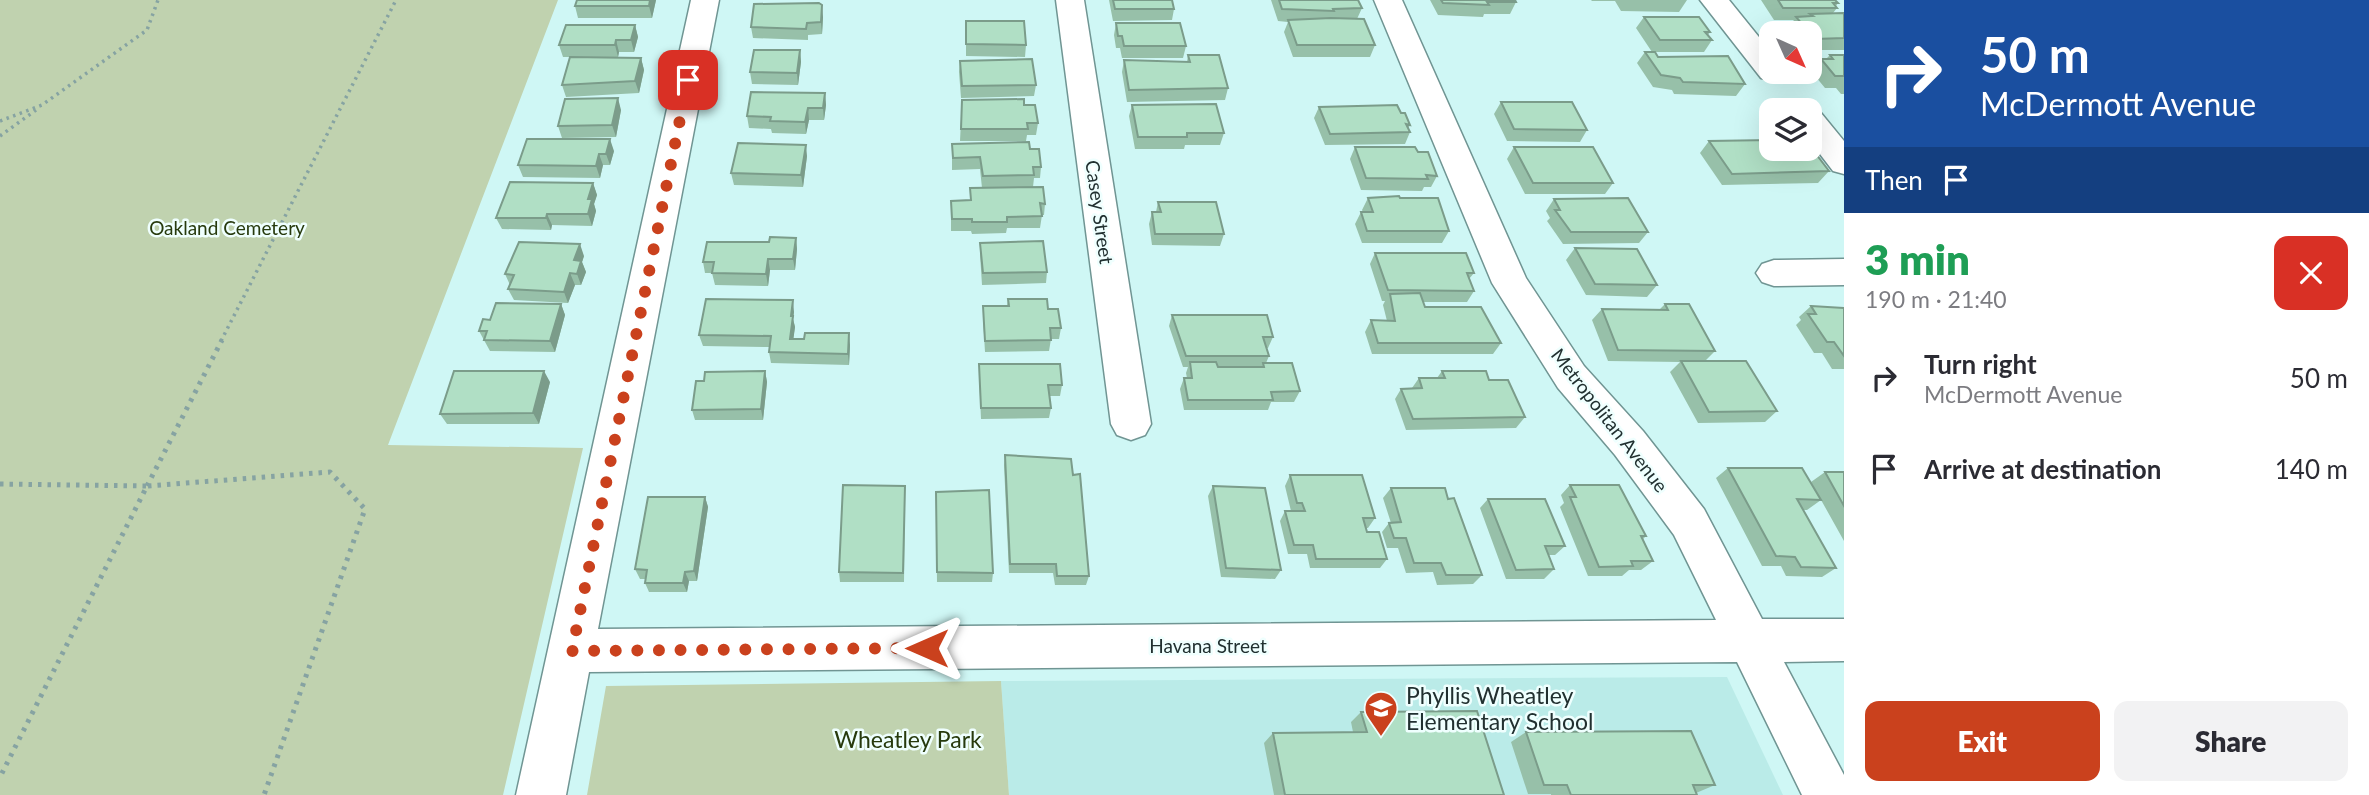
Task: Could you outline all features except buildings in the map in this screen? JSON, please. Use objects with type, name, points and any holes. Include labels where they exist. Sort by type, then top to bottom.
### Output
[{"type":"street","points":[[541,795],[705,0]]},
{"type":"street","name":"Casey Street","points":[[1070,0],[1131,424]]},
{"type":"street","name":"Metropolitan Avenue","points":[[1388,0],[1510,283],[1571,377],[1629,443],[1689,522],[1828,795]]},
{"type":"street","points":[[1714,0],[1844,163]]},
{"type":"street","points":[[1774,273],[1844,272]]},
{"type":"street","name":"Havana Street","points":[[572,651],[1844,640]]},
{"type":"path","points":[[0,136],[147,30],[158,0]]},
{"type":"path","points":[[0,777],[396,0]]},
{"type":"path","points":[[0,121],[42,105]]},
{"type":"path","points":[[0,484],[147,486],[330,472],[365,509],[264,795]]},
{"type":"shaded area","name":"Phyllis Wheatley Elementary School","points":[[1727,677],[1783,795],[1009,795],[1001,681]]},
{"type":"green space","name":"Oakland Cemetery","points":[[0,0],[558,0],[388,445],[583,448],[503,795],[0,795]]},
{"type":"green space","name":"Wheatley Park","points":[[1001,681],[1009,795],[587,795],[606,686]]},
{"type":"place","name":"Phyllis Wheatley Elementary School","points":[[1381,738]]},
{"type":"route","points":[[688,80],[572,651],[927,648]]}]
